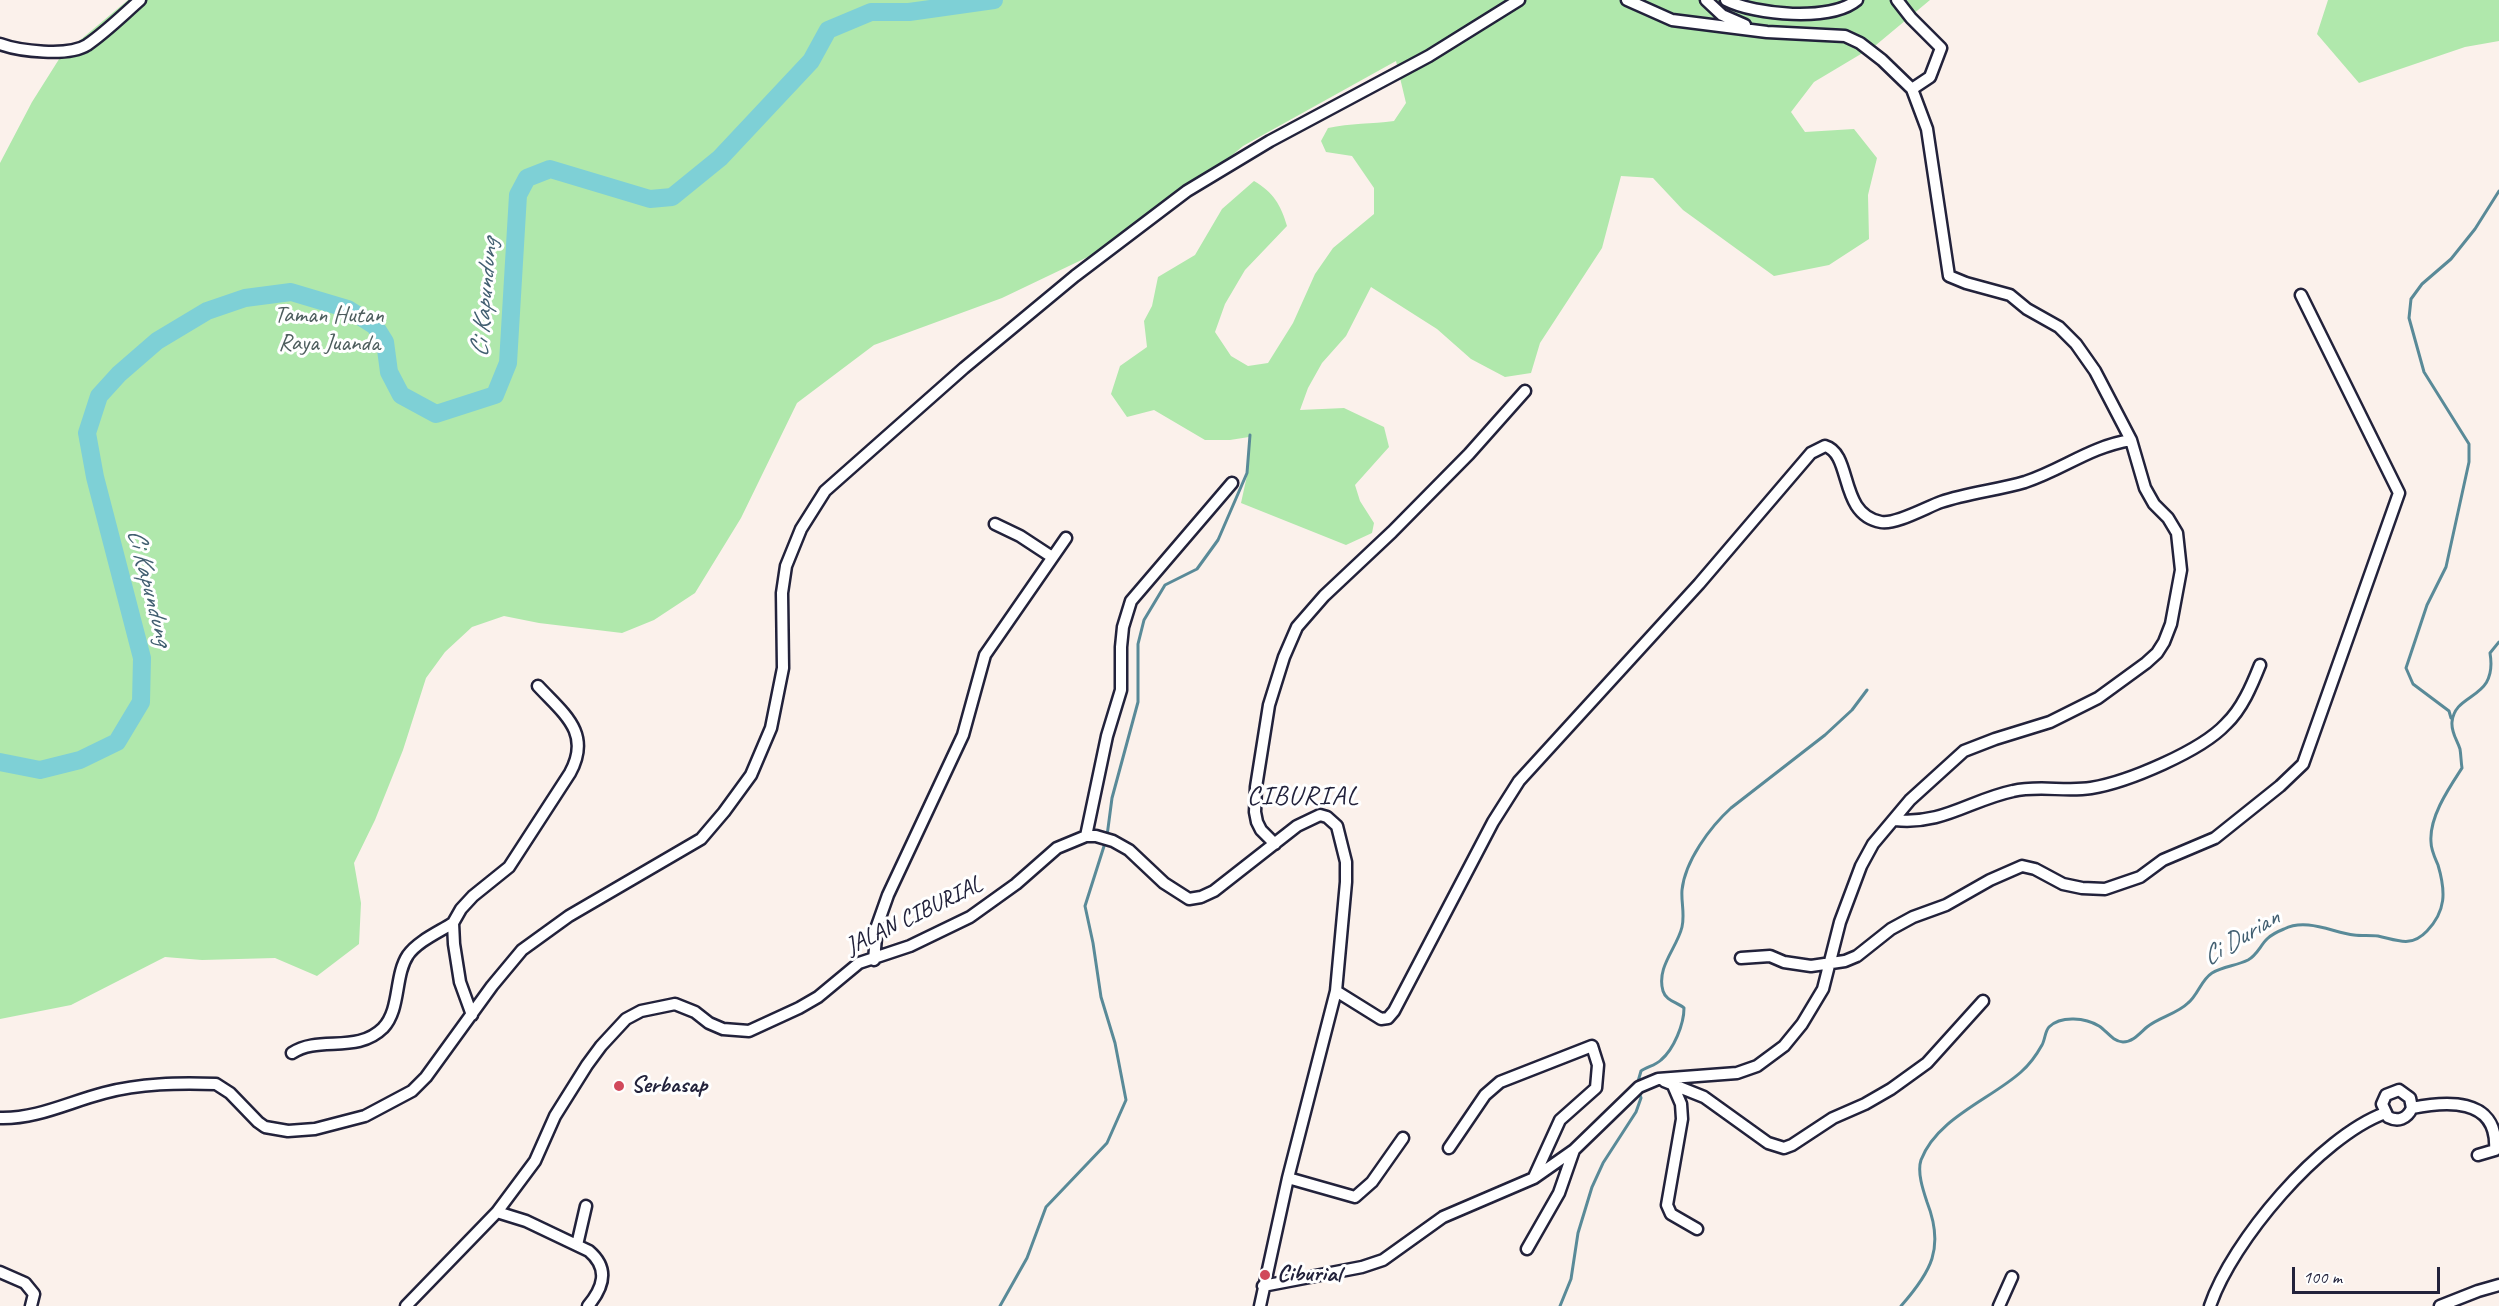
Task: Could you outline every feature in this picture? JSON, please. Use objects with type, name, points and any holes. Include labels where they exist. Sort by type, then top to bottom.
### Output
[{"type":"street","points":[[0,44],[20,50],[74,50],[86,45],[140,0]]},
{"type":"street","points":[[0,1118],[36,1114],[135,1086],[216,1084],[224,1087],[246,1112],[265,1127],[288,1131],[315,1129],[365,1116],[412,1091],[426,1077],[492,986],[522,950],[534,939],[609,892],[701,839],[751,775],[776,712],[783,668],[782,593],[786,566],[801,529],[825,491],[913,410],[1075,276],[1187,191],[1270,141],[1429,56],[1519,0]]},
{"type":"street","points":[[1263,1286],[1362,1268],[1383,1260],[1443,1217],[1534,1178],[1574,1150],[1639,1087],[1658,1079],[1724,1076],[1763,1063],[1784,1046],[1802,1024],[1823,989],[1840,922],[1861,866],[1873,843],[1910,800],[1964,751],[2050,722],[2098,698],[2157,653],[2171,624],[2181,570],[2177,533],[2168,518],[2154,504],[2145,488],[2131,440],[2095,371],[2076,344],[2059,327],[2027,309],[2010,295],[1966,284],[1949,276],[1927,129],[1912,89],[1860,43],[1845,36],[1759,31],[1672,20],[1627,0]]},
{"type":"street","points":[[1706,0],[1722,15],[1759,31]]},
{"type":"street","points":[[1726,0],[1735,5],[1768,13],[1798,14],[1846,8],[1857,0]]},
{"type":"street","points":[[1897,0],[1941,48],[1930,77],[1912,89]]},
{"type":"street","points":[[1741,958],[1770,956],[1784,963],[1811,966],[1830,965],[1857,956],[1906,921],[1947,905],[1990,880],[2022,866],[2035,869],[2063,884],[2082,888],[2105,889],[2140,877],[2163,860],[2215,838],[2280,786],[2302,764],[2399,493],[2301,295]]},
{"type":"street","points":[[1275,844],[1261,830],[1257,822],[1256,787],[1269,705],[1284,657],[1297,627],[1323,596],[1392,532],[1469,454],[1525,391]]},
{"type":"street","points":[[1336,991],[1381,1018],[1388,1018],[1394,1011],[1493,822],[1519,781],[1699,584],[1811,453],[1818,448],[1825,446],[1832,450],[1845,471],[1852,500],[1859,508],[1874,520],[1887,523],[1945,501],[2027,481],[2094,449],[2131,440]]},
{"type":"street","points":[[1232,483],[1131,601],[1128,608],[1121,647],[1121,690],[1107,736],[1086,836],[1096,836],[1113,841],[1129,850],[1164,883],[1190,899],[1215,891],[1298,826],[1316,816],[1327,817],[1336,826],[1346,862],[1336,991],[1288,1178],[1260,1306]]},
{"type":"street","points":[[995,524],[1020,536],[1052,557]]},
{"type":"street","points":[[874,960],[877,926],[888,895],[914,844],[963,735],[985,655],[1066,538]]},
{"type":"street","points":[[1895,820],[1909,822],[1950,815],[2013,791],[2090,789],[2131,778],[2205,740],[2226,725],[2252,684],[2260,665]]},
{"type":"street","points":[[292,1053],[301,1047],[346,1045],[374,1035],[384,1027],[391,1017],[403,965],[409,953],[453,923],[461,909],[473,896],[509,867],[576,762],[579,739],[571,721],[538,686]]},
{"type":"street","name":"JALAN CIBURIAL","points":[[406,1306],[497,1212],[534,1161],[570,1090],[601,1046],[626,1019],[655,1006],[675,1004],[695,1012],[709,1023],[723,1029],[749,1031],[800,1008],[818,997],[859,963],[874,960],[882,954],[910,946],[970,917],[1016,884],[1057,848],[1086,836]]},
{"type":"street","points":[[453,923],[460,982],[472,1015]]},
{"type":"street","points":[[1658,1079],[1704,1097],[1768,1143],[1784,1148],[1833,1118],[1892,1089],[1927,1063],[1983,1001]]},
{"type":"street","points":[[1449,1148],[1485,1095],[1500,1082],[1592,1046],[1598,1065],[1596,1088],[1560,1120],[1534,1178]]},
{"type":"street","points":[[1672,1083],[1681,1104],[1682,1119],[1667,1205],[1671,1214],[1697,1229]]},
{"type":"street","points":[[2412,1108],[2408,1094],[2394,1090],[2383,1099],[2385,1113],[2392,1119],[2402,1119],[2412,1108],[2448,1103],[2467,1103],[2486,1110],[2499,1128],[2499,1136],[2494,1150],[2478,1155]]},
{"type":"street","points":[[2210,1306],[2229,1265],[2279,1198],[2346,1134],[2367,1120],[2385,1113]]},
{"type":"street","points":[[1288,1178],[1355,1197],[1372,1182],[1403,1138]]},
{"type":"street","points":[[1527,1249],[1559,1193],[1574,1150]]},
{"type":"street","points":[[577,1245],[586,1206]]},
{"type":"street","points":[[497,1212],[526,1221],[577,1245],[596,1257],[601,1272],[600,1290],[588,1306]]},
{"type":"street","points":[[0,1272],[30,1286],[34,1294],[31,1306]]},
{"type":"street","points":[[1999,1306],[2012,1277]]},
{"type":"street","points":[[2440,1306],[2470,1293],[2499,1285]]},
{"type":"green space","name":"Taman Hutan Raya Juanda","points":[[128,0],[1930,0],[1876,45],[1814,82],[1791,112],[1805,132],[1854,129],[1877,158],[1868,195],[1869,239],[1829,265],[1774,276],[1683,210],[1653,178],[1621,176],[1602,248],[1540,343],[1531,373],[1505,377],[1471,359],[1437,329],[1371,287],[1346,336],[1322,363],[1308,388],[1300,410],[1344,408],[1384,427],[1389,447],[1355,485],[1360,501],[1374,523],[1372,533],[1346,545],[1241,503],[1248,471],[1249,437],[1205,440],[1154,410],[1127,417],[1111,394],[1120,366],[1147,347],[1144,321],[1152,306],[1158,277],[1195,255],[1222,209],[1254,181],[1275,200],[1287,226],[1245,270],[1225,304],[1215,332],[1231,356],[1248,366],[1268,363],[1293,323],[1315,274],[1333,248],[1374,214],[1374,188],[1352,156],[1326,152],[1321,141],[1328,128],[1394,121],[1406,103],[1396,61],[1243,146],[1183,197],[1115,244],[1002,298],[874,345],[797,403],[741,518],[695,593],[654,620],[622,633],[539,623],[504,616],[472,627],[445,652],[426,678],[403,750],[375,820],[354,863],[361,903],[359,944],[317,976],[275,958],[202,960],[165,957],[71,1005],[0,1019],[0,163],[32,102],[61,56]]},
{"type":"green space","points":[[2328,0],[2499,0],[2499,41],[2465,47],[2359,83],[2317,34]]},
{"type":"waterway","name":"Ci Kapundung","points":[[0,762],[40,770],[80,760],[117,742],[141,702],[142,658],[95,477],[87,433],[99,396],[119,374],[157,341],[207,311],[245,298],[291,292],[348,309],[375,326],[385,342],[389,372],[401,395],[436,414],[495,395],[508,363],[518,195],[527,178],[550,169],[650,199],[672,197],[720,158],[811,61],[828,30],[871,12],[909,12],[994,0]]},
{"type":"waterway","points":[[2451,718],[2449,711],[2413,684],[2406,668],[2427,605],[2446,567],[2469,462],[2469,444],[2424,372],[2409,318],[2411,299],[2422,284],[2451,259],[2475,229],[2499,191]]},
{"type":"waterway","points":[[1107,836],[1112,798],[1138,702],[1138,644],[1144,620],[1165,585],[1197,569],[1218,540],[1247,473],[1250,435]]},
{"type":"waterway","name":"Ci Durian","points":[[1901,1306],[1927,1270],[1935,1246],[1935,1233],[1922,1187],[1920,1170],[1921,1160],[1929,1145],[1952,1121],[2024,1069],[2033,1059],[2048,1029],[2054,1023],[2067,1019],[2087,1021],[2099,1026],[2116,1040],[2123,1042],[2130,1040],[2152,1024],[2184,1007],[2212,973],[2248,960],[2269,938],[2292,926],[2310,925],[2354,935],[2378,936],[2398,941],[2415,940],[2427,931],[2438,916],[2443,901],[2441,875],[2432,851],[2431,832],[2441,803],[2462,768],[2460,749],[2453,733],[2452,722],[2460,705],[2482,688],[2488,680],[2491,668],[2490,653],[2499,642]]},
{"type":"waterway","points":[[1637,1085],[1641,1071],[1659,1062],[1666,1055],[1677,1036],[1682,1021],[1684,1008],[1669,999],[1663,991],[1662,974],[1682,927],[1682,890],[1693,856],[1707,835],[1731,808],[1825,735],[1852,710],[1867,690]]},
{"type":"waterway","points":[[1000,1306],[1027,1258],[1046,1207],[1107,1143],[1126,1100],[1115,1043],[1101,997],[1085,906],[1105,843]]},
{"type":"waterway","points":[[1560,1306],[1571,1279],[1578,1233],[1592,1187],[1603,1163],[1636,1112],[1641,1098],[1639,1092]]},
{"type":"place","name":"Serbasap","points":[[619,1086]]},
{"type":"place","name":"Ciburial","points":[[1265,1275]]},
{"type":"district","name":"CIBURIAL","points":[[1303,797]]}]
